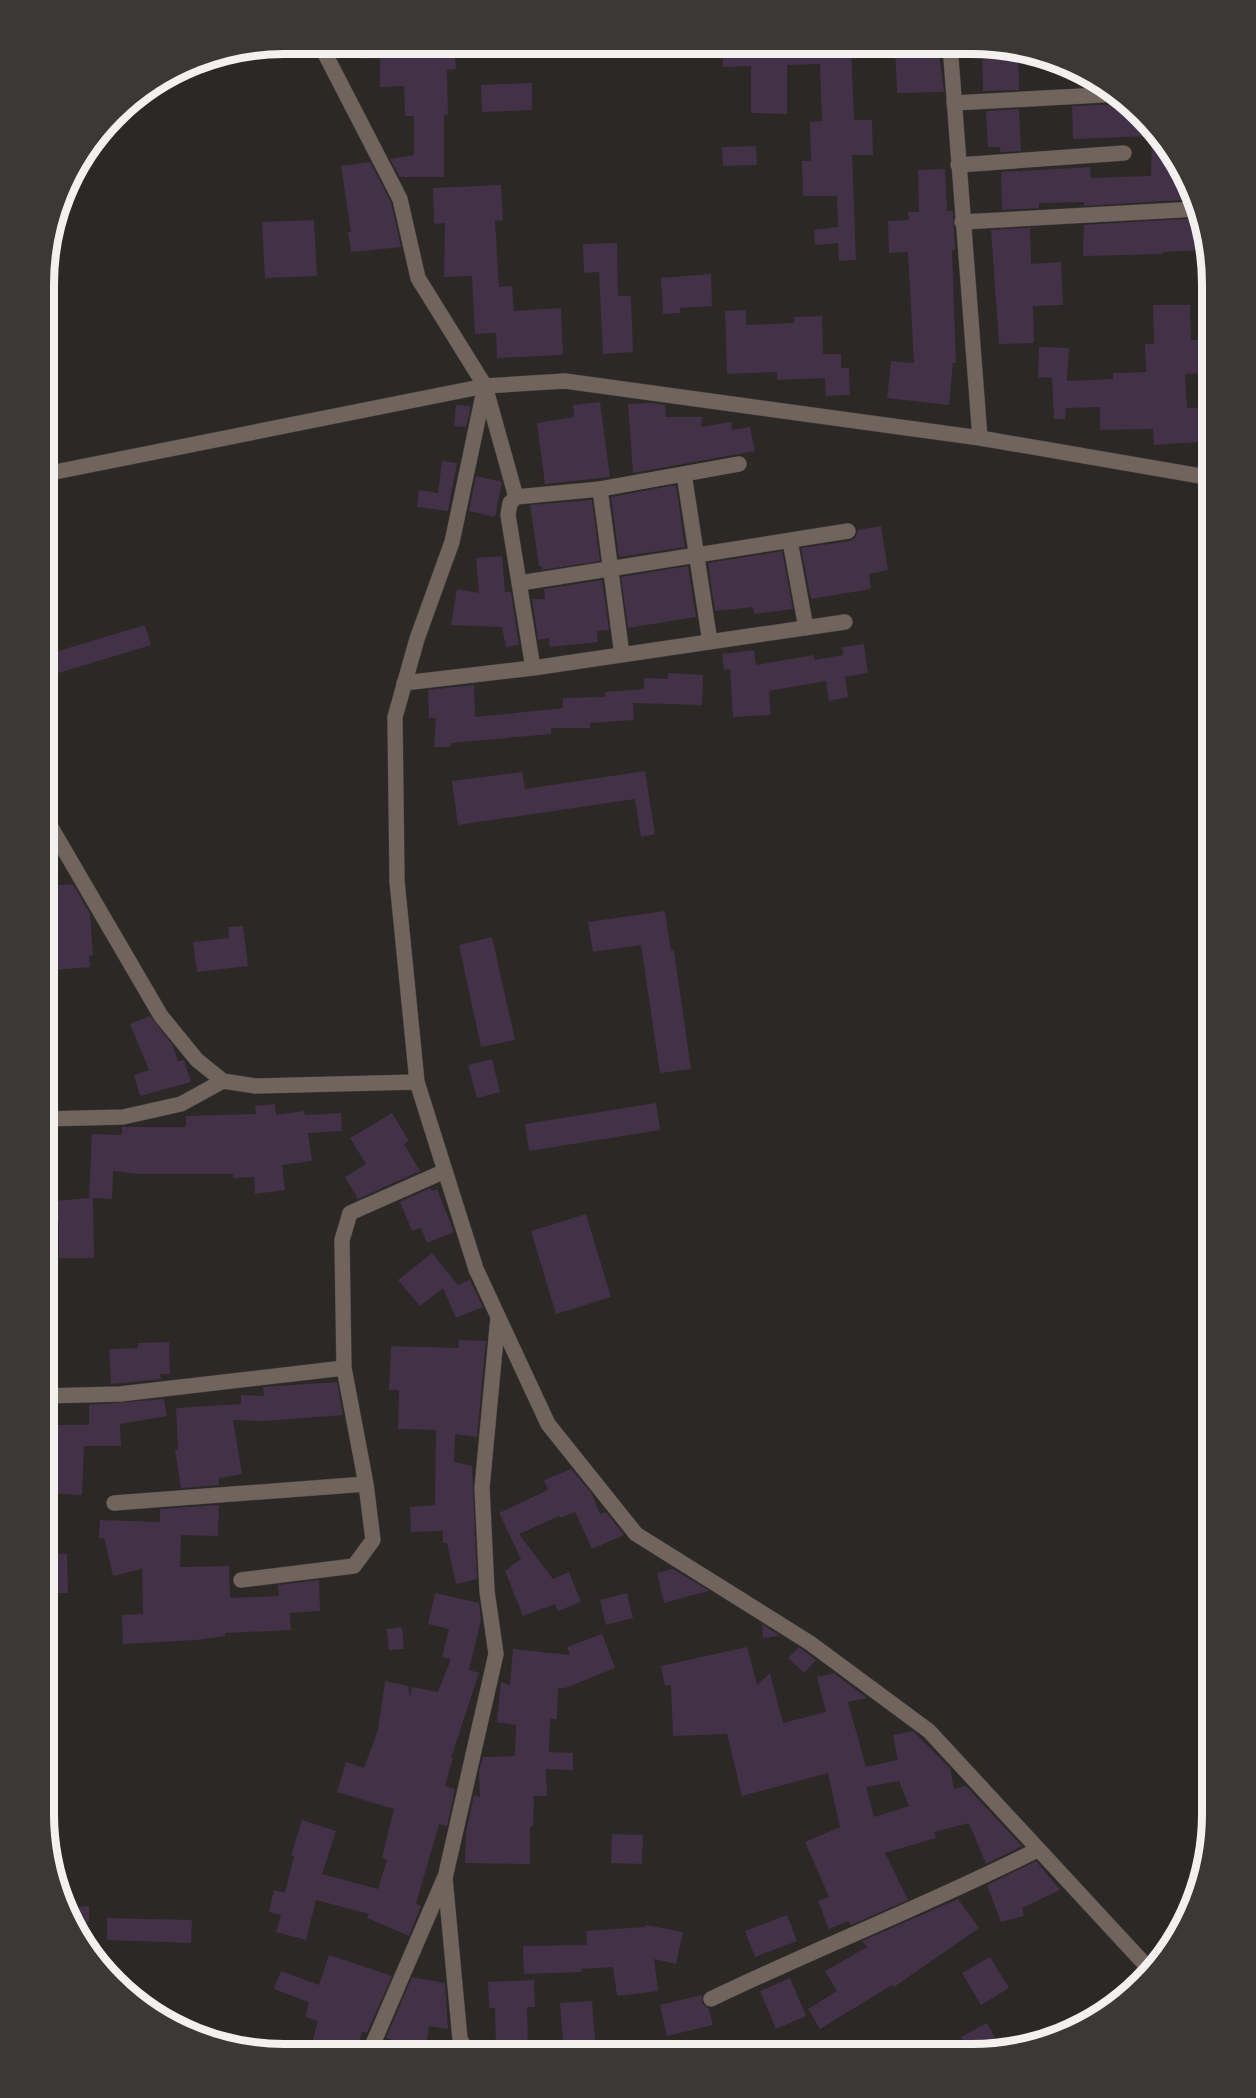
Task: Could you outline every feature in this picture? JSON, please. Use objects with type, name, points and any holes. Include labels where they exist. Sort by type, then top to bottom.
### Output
[{"type":"street","points":[[325,54],[400,199],[418,278],[485,386],[516,497]]},
{"type":"street","points":[[951,54],[980,438]]},
{"type":"street","points":[[954,103],[1103,95]]},
{"type":"street","points":[[958,165],[1124,153]]},
{"type":"street","points":[[962,222],[1190,209]]},
{"type":"street","points":[[54,472],[485,386],[565,381],[980,438],[1202,476]]},
{"type":"street","points":[[485,386],[452,542],[417,639],[394,717],[397,881],[417,1082],[476,1269],[549,1424],[636,1534],[810,1643],[929,1731],[1146,1965]]},
{"type":"street","points":[[533,668],[508,515],[510,504],[516,497],[600,489],[739,464]]},
{"type":"street","points":[[684,474],[710,642]]},
{"type":"street","points":[[600,489],[622,655]]},
{"type":"street","points":[[520,583],[697,557],[848,531]]},
{"type":"street","points":[[790,541],[806,628]]},
{"type":"street","points":[[404,683],[533,668],[845,622]]},
{"type":"street","points":[[54,832],[161,1016],[196,1060],[224,1081],[256,1086],[417,1082]]},
{"type":"street","points":[[54,1119],[123,1117],[181,1104],[224,1081]]},
{"type":"street","points":[[241,1580],[354,1566],[373,1540],[366,1484],[344,1368],[342,1240],[350,1213],[445,1171]]},
{"type":"street","points":[[373,2044],[445,1878],[496,1654],[487,1591],[482,1488],[498,1317]]},
{"type":"street","points":[[54,1396],[120,1394],[344,1368]]},
{"type":"street","points":[[114,1503],[366,1484]]},
{"type":"street","points":[[711,1999],[785,1964],[944,1896],[1037,1850]]},
{"type":"street","points":[[445,1878],[460,2039],[463,2044]]},
{"type":"building","points":[[359,54],[455,54],[456,69],[447,70],[448,114],[444,115],[444,177],[400,177],[390,159],[414,155],[414,116],[405,116],[404,86],[380,87],[380,58],[359,59]]},
{"type":"building","points":[[722,54],[851,54],[854,120],[872,120],[873,155],[852,155],[856,260],[839,261],[838,243],[815,245],[814,230],[838,227],[837,196],[803,196],[802,161],[811,161],[810,122],[822,121],[820,64],[787,65],[787,114],[751,113],[751,66],[723,67]]},
{"type":"building","points":[[895,54],[939,54],[944,92],[897,93]]},
{"type":"building","points":[[982,54],[1018,58],[1019,90],[983,91]]},
{"type":"building","points":[[532,83],[532,110],[482,112],[481,85]]},
{"type":"building","points":[[1116,104],[1148,136],[1073,139],[1072,106]]},
{"type":"building","points":[[1019,109],[1021,151],[1000,152],[1000,147],[988,147],[986,111]]},
{"type":"building","points":[[1152,140],[1171,169],[1186,200],[1084,206],[1084,202],[1039,203],[1039,208],[1002,210],[1001,172],[1090,167],[1091,178],[1151,176]]},
{"type":"building","points":[[756,146],[757,165],[723,166],[722,147]]},
{"type":"building","points":[[370,162],[391,202],[401,247],[351,252],[348,232],[351,232],[341,166]]},
{"type":"building","points":[[945,169],[947,211],[953,211],[955,250],[952,250],[956,363],[953,363],[949,405],[887,398],[891,361],[914,363],[908,252],[889,253],[888,221],[909,220],[908,212],[919,212],[918,170]]},
{"type":"building","points":[[501,185],[503,220],[495,221],[499,287],[512,286],[514,311],[561,308],[563,355],[497,358],[496,333],[475,334],[472,276],[444,277],[445,223],[434,224],[433,188]]},
{"type":"building","points":[[1192,218],[1200,250],[1163,252],[1163,254],[1083,256],[1084,225]]},
{"type":"building","points":[[314,220],[317,276],[265,278],[262,222]]},
{"type":"building","points":[[1040,227],[1030,229],[1031,264],[1061,262],[1063,305],[1033,306],[1034,343],[999,344],[991,230]]},
{"type":"building","points":[[617,243],[618,296],[631,296],[633,352],[603,354],[599,272],[584,273],[583,244]]},
{"type":"building","points":[[711,274],[712,306],[680,308],[680,313],[663,314],[661,278]]},
{"type":"building","points":[[1153,305],[1190,305],[1191,340],[1202,340],[1202,373],[1185,374],[1187,408],[1202,407],[1202,442],[1154,445],[1153,429],[1100,430],[1100,407],[1066,408],[1065,419],[1054,419],[1052,378],[1038,377],[1039,347],[1069,348],[1067,381],[1113,379],[1113,373],[1146,372],[1145,344],[1154,344]]},
{"type":"building","points":[[746,310],[746,325],[794,323],[794,317],[822,316],[823,354],[841,354],[841,368],[849,368],[850,395],[826,396],[825,378],[777,380],[777,372],[727,374],[725,311]]},
{"type":"building","points":[[600,402],[610,477],[545,484],[537,423],[574,417],[573,405]]},
{"type":"building","points":[[628,404],[665,405],[666,417],[702,417],[701,427],[731,422],[732,430],[750,427],[755,451],[633,473]]},
{"type":"building","points":[[456,405],[471,406],[466,427],[454,426]]},
{"type":"building","points":[[442,461],[457,463],[448,511],[417,507],[419,490],[438,493]]},
{"type":"building","points":[[476,476],[502,482],[495,517],[469,511]]},
{"type":"building","points":[[676,485],[685,547],[619,557],[611,497]]},
{"type":"building","points":[[592,500],[600,561],[542,570],[542,566],[539,566],[530,505]]},
{"type":"building","points":[[881,526],[888,570],[869,574],[871,589],[811,599],[801,548],[850,541],[855,538],[858,530]]},
{"type":"building","points":[[782,551],[793,609],[754,614],[753,607],[715,611],[708,563]]},
{"type":"building","points":[[502,556],[505,592],[511,592],[519,645],[506,647],[502,627],[451,625],[457,589],[479,593],[476,558]]},
{"type":"building","points":[[688,566],[696,617],[628,628],[621,577]]},
{"type":"building","points":[[602,580],[609,630],[597,631],[598,642],[550,647],[549,638],[538,640],[532,599],[545,599],[544,589]]},
{"type":"building","points":[[145,625],[151,645],[54,674],[54,652]]},
{"type":"building","points":[[864,644],[868,673],[845,677],[848,697],[829,701],[826,681],[769,691],[771,715],[733,717],[730,669],[724,670],[722,654],[754,650],[756,665],[814,655],[814,660],[843,655],[842,647]]},
{"type":"building","points":[[668,673],[703,675],[702,705],[633,703],[634,720],[590,723],[590,728],[551,728],[551,734],[451,743],[450,747],[434,747],[436,718],[429,718],[428,690],[474,685],[475,717],[563,708],[563,698],[605,697],[605,692],[644,689],[644,678],[668,679]]},
{"type":"building","points":[[645,771],[655,834],[641,837],[635,799],[458,825],[452,781],[522,772],[525,789]]},
{"type":"building","points":[[73,884],[90,914],[93,955],[89,956],[90,967],[54,970],[54,885]]},
{"type":"building","points":[[665,911],[671,951],[674,951],[691,1069],[660,1073],[641,945],[593,952],[588,922]]},
{"type":"building","points":[[243,926],[248,966],[197,972],[193,942],[229,938],[228,927]]},
{"type":"building","points":[[492,937],[515,1040],[481,1047],[459,945]]},
{"type":"building","points":[[150,1016],[172,1044],[178,1061],[184,1060],[191,1082],[140,1096],[134,1075],[149,1070],[130,1024]]},
{"type":"building","points":[[492,1059],[500,1092],[477,1098],[468,1065]]},
{"type":"building","points":[[656,1103],[660,1130],[529,1151],[525,1124]]},
{"type":"building","points":[[275,1104],[276,1115],[304,1111],[305,1115],[341,1113],[342,1131],[308,1133],[312,1161],[282,1165],[285,1190],[255,1194],[254,1177],[233,1178],[233,1174],[139,1174],[113,1171],[112,1199],[93,1198],[94,1258],[59,1258],[59,1221],[56,1221],[55,1201],[89,1198],[92,1134],[122,1135],[122,1127],[186,1127],[186,1116],[256,1114],[255,1106]]},
{"type":"building","points":[[392,1113],[409,1141],[404,1144],[420,1171],[358,1199],[345,1177],[366,1164],[350,1138]]},
{"type":"building","points":[[430,1188],[432,1191],[437,1189],[454,1232],[427,1243],[421,1228],[412,1231],[400,1202]]},
{"type":"building","points":[[586,1214],[611,1297],[556,1314],[531,1231]]},
{"type":"building","points":[[432,1253],[458,1285],[470,1280],[483,1307],[456,1318],[443,1288],[420,1306],[398,1280]]},
{"type":"building","points":[[459,1340],[486,1341],[477,1437],[455,1434],[454,1462],[472,1466],[477,1579],[456,1584],[447,1543],[443,1543],[443,1531],[411,1532],[410,1507],[435,1505],[436,1430],[398,1429],[399,1390],[389,1390],[391,1346],[459,1348]]},
{"type":"building","points":[[169,1342],[170,1374],[160,1374],[161,1379],[111,1384],[109,1349],[138,1348],[138,1343]]},
{"type":"building","points":[[337,1382],[343,1415],[265,1421],[233,1420],[242,1474],[219,1478],[219,1485],[181,1488],[175,1450],[178,1450],[176,1408],[241,1404],[241,1395],[264,1396],[263,1387]]},
{"type":"building","points":[[164,1399],[167,1416],[120,1424],[121,1446],[84,1446],[82,1495],[54,1494],[54,1425],[89,1425],[89,1405]]},
{"type":"building","points":[[571,1469],[592,1494],[600,1514],[606,1512],[624,1535],[592,1549],[575,1512],[560,1518],[559,1516],[519,1534],[553,1579],[569,1572],[581,1602],[558,1611],[555,1604],[523,1616],[505,1571],[521,1559],[499,1513],[548,1490],[544,1480]]},
{"type":"building","points":[[219,1505],[218,1536],[181,1535],[180,1567],[229,1566],[230,1598],[279,1596],[278,1585],[319,1580],[320,1611],[290,1613],[291,1630],[225,1633],[225,1636],[196,1640],[123,1644],[122,1615],[143,1614],[142,1569],[113,1576],[104,1538],[99,1538],[100,1520],[160,1522],[160,1509]]},
{"type":"building","points":[[54,1554],[67,1554],[68,1593],[54,1593]]},
{"type":"building","points":[[673,1569],[708,1591],[664,1603],[657,1573]]},
{"type":"building","points":[[435,1593],[479,1603],[481,1620],[469,1670],[479,1673],[451,1758],[453,1758],[445,1786],[455,1789],[447,1826],[439,1824],[416,1904],[421,1906],[409,1936],[367,1918],[369,1914],[316,1900],[306,1940],[276,1932],[281,1915],[269,1912],[274,1890],[285,1893],[294,1856],[291,1855],[302,1820],[336,1831],[322,1874],[378,1889],[387,1860],[382,1858],[394,1809],[337,1792],[346,1762],[364,1768],[378,1730],[385,1681],[408,1686],[410,1698],[412,1687],[438,1692],[451,1659],[442,1657],[449,1629],[428,1624]]},
{"type":"building","points":[[627,1593],[633,1618],[606,1625],[600,1600]]},
{"type":"building","points":[[762,1624],[780,1636],[763,1638]]},
{"type":"building","points":[[402,1627],[404,1649],[389,1650],[387,1629]]},
{"type":"building","points":[[602,1634],[615,1668],[565,1688],[558,1688],[557,1719],[550,1719],[549,1752],[573,1753],[573,1770],[546,1769],[547,1796],[534,1796],[533,1827],[530,1827],[530,1864],[465,1863],[466,1832],[474,1795],[480,1797],[479,1771],[483,1757],[515,1756],[516,1725],[497,1722],[501,1682],[510,1685],[513,1649],[570,1655],[567,1647]]},
{"type":"building","points":[[747,1647],[757,1685],[770,1673],[783,1723],[826,1712],[817,1677],[834,1673],[867,1698],[848,1702],[866,1767],[898,1760],[893,1735],[913,1731],[950,1768],[954,1789],[966,1786],[1022,1846],[986,1864],[969,1823],[934,1832],[936,1838],[885,1853],[908,1900],[851,1925],[849,1921],[829,1929],[818,1901],[829,1897],[805,1842],[840,1827],[828,1773],[742,1796],[727,1734],[673,1736],[671,1685],[665,1686],[661,1666]],"holes":[[[899,1781],[909,1806],[874,1817],[866,1787]]]},
{"type":"building","points":[[799,1647],[816,1660],[804,1673],[788,1658]]},
{"type":"building","points":[[612,1834],[643,1835],[642,1864],[611,1863]]},
{"type":"building","points":[[1036,1861],[1060,1890],[1022,1908],[1024,1916],[1001,1922],[987,1885]]},
{"type":"building","points":[[958,1899],[979,1928],[894,1987],[892,1985],[820,2029],[808,2009],[837,1991],[825,1971],[867,1947],[862,1941]]},
{"type":"building","points":[[89,1906],[89,1922],[82,1922],[73,1907]]},
{"type":"building","points":[[787,1915],[797,1941],[755,1957],[745,1931]]},
{"type":"building","points":[[107,1918],[192,1920],[191,1943],[107,1940]]},
{"type":"building","points":[[646,1925],[683,1932],[676,1964],[654,1959],[658,1991],[617,1996],[613,1967],[581,1969],[582,1972],[524,1974],[523,1946],[587,1945],[586,1931],[645,1927]]},
{"type":"building","points":[[329,1955],[392,1976],[367,2033],[362,2032],[359,2044],[312,2044],[318,2021],[305,2017],[309,2002],[274,1989],[281,1971],[319,1985]]},
{"type":"building","points":[[990,1957],[1009,1988],[981,2005],[962,1973]]},
{"type":"building","points":[[412,1977],[445,1983],[448,2029],[429,2026],[426,2044],[393,2044],[394,2040],[386,2038]]},
{"type":"building","points":[[790,1978],[806,2016],[776,2029],[760,1991]]},
{"type":"building","points":[[534,1980],[535,2007],[527,2007],[528,2044],[496,2044],[495,2008],[489,2008],[488,1982]]},
{"type":"building","points":[[702,1995],[702,2003],[709,2009],[713,2025],[667,2036],[660,2005]]},
{"type":"building","points":[[592,2001],[595,2044],[563,2044],[560,2003]]},
{"type":"building","points":[[987,2023],[998,2043],[965,2044],[961,2037]]}]
